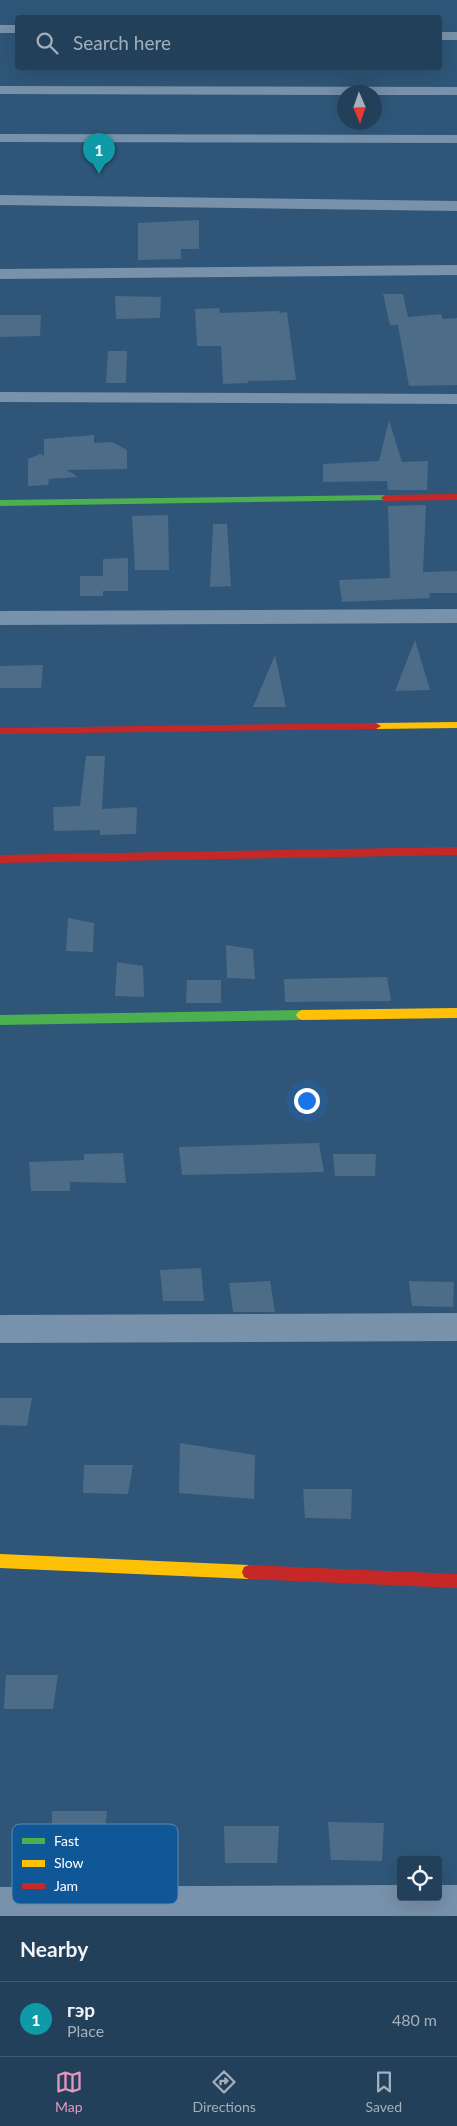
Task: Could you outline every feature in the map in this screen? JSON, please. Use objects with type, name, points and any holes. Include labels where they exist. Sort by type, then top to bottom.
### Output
[{"type":"street","points":[[0,29],[15,29]]},
{"type":"street","points":[[442,36],[457,36]]},
{"type":"street","points":[[0,90],[457,91]]},
{"type":"street","points":[[0,138],[457,139]]},
{"type":"street","points":[[0,200],[457,206]]},
{"type":"street","points":[[0,274],[457,270]]},
{"type":"street","points":[[0,397],[457,399]]},
{"type":"street","points":[[0,503],[457,498]]},
{"type":"street","points":[[0,618],[457,616]]},
{"type":"street","points":[[0,731],[457,726]]},
{"type":"street","points":[[0,859],[457,851]]},
{"type":"street","points":[[0,1020],[457,1013]]},
{"type":"street","points":[[0,1329],[457,1327]]},
{"type":"street","points":[[0,1561],[457,1581]]},
{"type":"street","points":[[0,1905],[457,1903]]},
{"type":"building","points":[[199,220],[199,249],[181,249],[181,259],[138,260],[138,223]]},
{"type":"building","points":[[383,294],[403,294],[408,317],[441,314],[443,319],[457,318],[457,385],[409,386],[398,325],[390,325]]},
{"type":"building","points":[[115,296],[161,297],[160,318],[116,319]]},
{"type":"building","points":[[219,308],[220,313],[287,312],[296,380],[248,381],[248,383],[223,384],[221,346],[197,346],[195,309]]},
{"type":"building","points":[[0,315],[41,315],[40,336],[0,337]]},
{"type":"building","points":[[108,351],[127,351],[126,383],[106,383]]},
{"type":"building","points":[[389,420],[402,462],[428,461],[427,490],[388,490],[387,481],[323,482],[323,464],[379,461]]},
{"type":"building","points":[[94,435],[94,443],[112,442],[127,450],[127,469],[67,470],[78,477],[49,479],[48,485],[28,486],[28,459],[40,454],[44,456],[44,439]]},
{"type":"building","points":[[426,505],[423,572],[457,571],[457,593],[429,593],[430,598],[342,602],[339,580],[390,578],[388,506]]},
{"type":"building","points":[[168,515],[169,570],[135,570],[132,516]]},
{"type":"building","points":[[213,524],[227,524],[231,586],[210,587]]},
{"type":"building","points":[[128,558],[128,591],[103,591],[103,596],[80,596],[80,576],[103,576],[103,559]]},
{"type":"building","points":[[415,640],[430,690],[395,691]]},
{"type":"building","points":[[275,655],[286,707],[253,707]]},
{"type":"building","points":[[43,665],[41,688],[0,688],[0,666]]},
{"type":"building","points":[[86,756],[105,756],[102,809],[137,807],[136,834],[100,835],[100,830],[54,831],[53,807],[80,806]]},
{"type":"building","points":[[68,918],[94,923],[93,952],[66,951]]},
{"type":"building","points":[[226,945],[253,949],[255,979],[227,978]]},
{"type":"building","points":[[117,962],[143,966],[144,997],[115,996]]},
{"type":"building","points":[[387,977],[391,1001],[285,1002],[284,979]]},
{"type":"building","points":[[187,980],[221,980],[221,1003],[186,1003]]},
{"type":"building","points":[[319,1143],[324,1172],[182,1175],[179,1147]]},
{"type":"building","points":[[123,1153],[126,1183],[70,1182],[70,1191],[31,1191],[29,1162],[84,1160],[84,1154]]},
{"type":"building","points":[[333,1154],[376,1154],[375,1176],[335,1176]]},
{"type":"building","points":[[201,1268],[204,1301],[163,1301],[160,1270]]},
{"type":"building","points":[[270,1281],[275,1312],[233,1312],[229,1283]]},
{"type":"building","points":[[409,1281],[454,1282],[453,1307],[412,1306]]},
{"type":"building","points":[[0,1398],[32,1398],[27,1426],[0,1425]]},
{"type":"building","points":[[180,1443],[255,1455],[254,1499],[179,1493]]},
{"type":"building","points":[[84,1465],[133,1465],[128,1494],[83,1493]]},
{"type":"building","points":[[303,1489],[352,1489],[351,1519],[305,1518]]},
{"type":"building","points":[[6,1675],[58,1675],[53,1709],[4,1709]]},
{"type":"building","points":[[52,1811],[107,1811],[106,1824],[52,1824]]},
{"type":"building","points":[[328,1822],[384,1823],[382,1861],[331,1860]]},
{"type":"building","points":[[224,1826],[279,1826],[277,1863],[225,1863]]},
{"type":"traffic: fast","points":[[0,503],[385,498]]},
{"type":"traffic: fast","points":[[0,1020],[302,1015]]},
{"type":"traffic: slow","points":[[376,726],[457,725]]},
{"type":"traffic: slow","points":[[302,1015],[457,1013]]},
{"type":"traffic: slow","points":[[0,1561],[249,1572]]},
{"type":"traffic: jam","points":[[385,498],[457,497]]},
{"type":"traffic: jam","points":[[0,731],[376,726]]},
{"type":"traffic: jam","points":[[0,859],[457,851]]},
{"type":"traffic: jam","points":[[249,1572],[457,1581]]},
{"type":"place","name":"гэр","points":[[99,174]]}]
